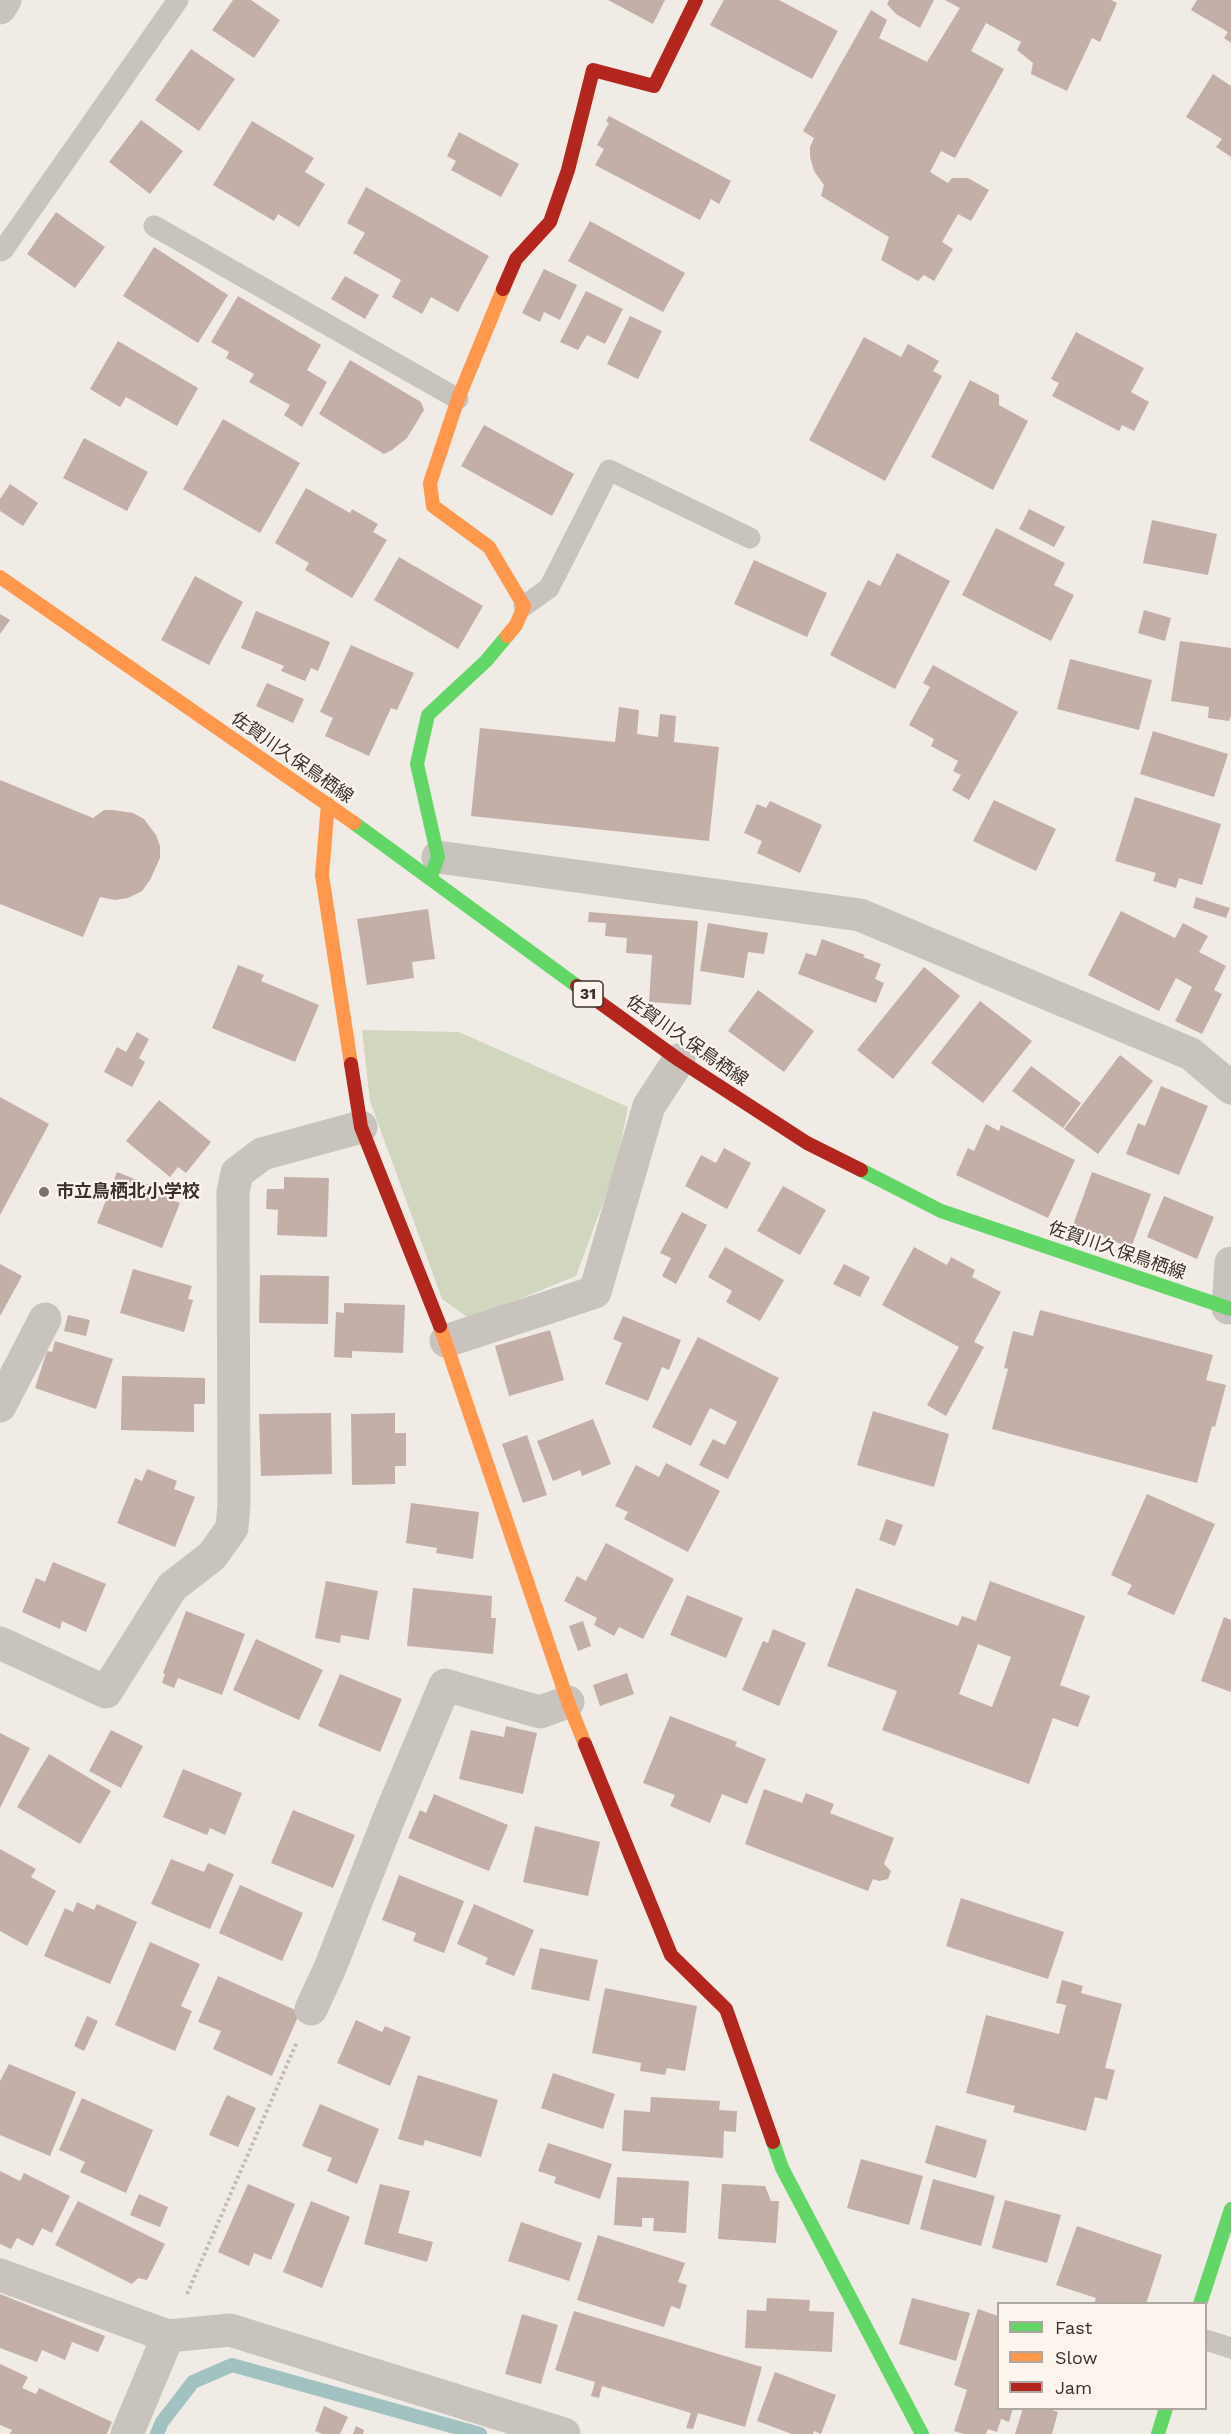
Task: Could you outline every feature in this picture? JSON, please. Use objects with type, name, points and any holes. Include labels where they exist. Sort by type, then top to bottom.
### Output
[{"type":"street","points":[[0,8],[5,0]]},
{"type":"street","points":[[696,0],[654,86],[593,70],[568,170],[550,222],[516,259],[458,399],[430,483],[434,506],[489,547],[524,606],[516,625],[486,661],[428,715],[417,764],[434,868],[860,915],[1191,1054],[1231,1088]]},
{"type":"street","name":"佐賀川久保鳥栖線","points":[[0,578],[328,804],[434,868],[679,1060],[807,1143],[941,1211],[1230,1308]]},
{"type":"street","points":[[328,804],[322,875],[361,1127],[446,1341],[568,1702],[671,1955],[726,2009],[782,2168],[922,2434]]},
{"type":"street","points":[[446,1341],[595,1292],[649,1107],[679,1060]]},
{"type":"street","points":[[0,1642],[106,1692],[172,1587],[212,1556],[232,1528],[234,1504],[234,1192],[237,1173],[262,1155],[361,1127]]},
{"type":"street","points":[[1230,1308],[1231,1263]]},
{"type":"street","points":[[0,1406],[45,1319]]},
{"type":"street","points":[[311,2009],[330,1968],[445,1684],[540,1713],[568,1702]]},
{"type":"street","points":[[1201,2302],[1231,2209]]},
{"type":"street","points":[[0,2275],[168,2336],[230,2330],[564,2434]]},
{"type":"street","points":[[127,2434],[168,2336]]},
{"type":"street","points":[[1158,2434],[1166,2410]]},
{"type":"lane","points":[[0,251],[3,250],[178,0]]},
{"type":"lane","points":[[154,226],[458,399]]},
{"type":"lane","points":[[524,606],[549,588],[609,470],[750,538]]},
{"type":"lane","points":[[1207,2340],[1231,2348]]},
{"type":"path","points":[[168,2336],[311,2009]]},
{"type":"green space","points":[[362,1030],[459,1032],[628,1107],[616,1168],[576,1276],[470,1319],[442,1299],[370,1101]]},
{"type":"building","points":[[233,0],[251,0],[280,20],[254,58],[212,30]]},
{"type":"building","points":[[608,0],[665,0],[653,24]]},
{"type":"building","points":[[724,0],[779,0],[838,31],[812,79],[710,25]]},
{"type":"building","points":[[889,0],[934,0],[920,28],[896,14],[887,4]]},
{"type":"building","points":[[945,0],[1111,0],[1117,3],[1100,42],[1092,38],[1067,91],[1031,74],[1033,63],[1017,50],[1021,42],[986,23],[971,51],[1004,69],[955,158],[941,151],[930,172],[948,183],[952,178],[968,178],[989,190],[971,221],[958,214],[942,242],[953,249],[934,281],[924,275],[918,281],[881,260],[889,237],[821,196],[824,185],[814,171],[810,157],[810,147],[814,138],[803,131],[871,10],[887,20],[879,38],[927,62],[960,8]]},
{"type":"building","points":[[1197,0],[1231,0],[1231,43],[1224,38],[1228,32],[1191,10]]},
{"type":"building","points":[[191,49],[235,79],[199,131],[155,100]]},
{"type":"building","points":[[1213,74],[1231,86],[1231,157],[1216,147],[1222,139],[1186,117]]},
{"type":"building","points":[[609,116],[731,181],[719,204],[711,199],[700,220],[595,165],[604,149],[597,145],[609,123],[606,121]]},
{"type":"building","points":[[141,120],[183,151],[150,194],[109,162]]},
{"type":"building","points":[[252,121],[314,158],[305,172],[325,184],[299,227],[278,214],[274,221],[213,185]]},
{"type":"building","points":[[459,132],[519,164],[501,197],[451,170],[456,161],[447,156]]},
{"type":"building","points":[[366,187],[489,256],[458,312],[431,297],[422,314],[392,297],[401,280],[353,253],[365,233],[347,223]]},
{"type":"building","points":[[56,212],[105,247],[75,288],[27,254]]},
{"type":"building","points":[[590,221],[685,273],[663,312],[568,261]]},
{"type":"building","points":[[154,247],[228,295],[198,343],[123,296]]},
{"type":"building","points":[[544,269],[577,285],[560,320],[544,312],[540,322],[522,313]]},
{"type":"building","points":[[345,276],[379,295],[365,319],[331,299]]},
{"type":"building","points":[[586,291],[623,309],[605,344],[587,335],[578,350],[560,342]]},
{"type":"building","points":[[238,296],[321,345],[307,370],[327,382],[302,427],[284,415],[290,405],[249,382],[254,374],[226,358],[229,352],[211,342]]},
{"type":"building","points":[[630,316],[662,331],[638,379],[607,364]]},
{"type":"building","points":[[1076,332],[1144,368],[1131,392],[1149,402],[1134,431],[1122,425],[1119,431],[1052,396],[1059,383],[1051,379]]},
{"type":"building","points":[[864,337],[901,357],[908,344],[939,361],[933,371],[942,376],[885,481],[809,440]]},
{"type":"building","points":[[118,341],[198,388],[177,426],[126,397],[120,407],[90,389]]},
{"type":"building","points":[[350,360],[421,402],[424,410],[407,438],[384,454],[319,414]]},
{"type":"building","points":[[970,380],[999,395],[999,405],[1028,421],[993,490],[931,457]]},
{"type":"building","points":[[223,419],[300,463],[260,533],[183,489]]},
{"type":"building","points":[[484,425],[574,474],[552,516],[461,466]]},
{"type":"building","points":[[84,438],[148,472],[127,511],[63,478]]},
{"type":"building","points":[[10,484],[38,503],[23,526],[0,511],[0,499]]},
{"type":"building","points":[[306,488],[350,513],[352,509],[378,524],[373,532],[387,540],[352,598],[305,570],[309,563],[275,543]]},
{"type":"building","points":[[1029,509],[1065,527],[1054,547],[1019,529]]},
{"type":"building","points":[[1152,520],[1217,534],[1208,575],[1143,563]]},
{"type":"building","points":[[996,528],[1065,563],[1054,585],[1074,595],[1051,641],[962,595]]},
{"type":"building","points":[[897,553],[950,581],[895,689],[830,655],[868,580],[880,586]]},
{"type":"building","points":[[399,557],[483,606],[458,649],[374,600]]},
{"type":"building","points":[[754,560],[827,593],[807,637],[734,604]]},
{"type":"building","points":[[195,576],[243,602],[209,665],[161,640]]},
{"type":"building","points":[[1144,610],[1171,618],[1165,641],[1138,633]]},
{"type":"building","points":[[256,611],[330,642],[318,671],[311,668],[305,681],[281,671],[284,666],[241,648]]},
{"type":"building","points":[[0,614],[10,620],[0,634]]},
{"type":"building","points":[[1180,641],[1231,648],[1231,715],[1229,721],[1208,718],[1209,707],[1171,701]]},
{"type":"building","points":[[351,645],[414,673],[397,710],[391,708],[369,756],[325,736],[333,718],[320,712]]},
{"type":"building","points":[[1070,659],[1152,680],[1139,730],[1057,709]]},
{"type":"building","points":[[933,665],[1018,712],[969,800],[952,790],[961,775],[953,771],[958,761],[931,746],[934,739],[909,725],[930,687],[923,683]]},
{"type":"building","points":[[267,683],[304,699],[293,723],[256,706]]},
{"type":"building","points":[[619,707],[639,710],[637,734],[658,737],[660,714],[676,716],[674,742],[719,747],[709,841],[471,816],[480,728],[615,742]]},
{"type":"building","points":[[1153,731],[1228,754],[1214,797],[1140,774]]},
{"type":"building","points":[[0,780],[93,818],[104,810],[113,810],[133,813],[144,819],[156,835],[160,846],[160,858],[150,880],[142,891],[128,898],[115,900],[100,897],[83,937],[0,904]]},
{"type":"building","points":[[1135,797],[1221,824],[1202,885],[1179,878],[1176,888],[1153,881],[1156,873],[1115,861]]},
{"type":"building","points":[[994,800],[1056,829],[1036,871],[973,841]]},
{"type":"building","points":[[770,801],[822,825],[800,873],[757,853],[762,841],[744,833],[757,804],[766,808]]},
{"type":"building","points":[[1196,897],[1230,908],[1226,918],[1193,908]]},
{"type":"building","points":[[428,909],[435,959],[412,962],[414,978],[367,985],[357,919]]},
{"type":"building","points":[[1121,911],[1175,938],[1183,923],[1208,936],[1199,952],[1226,966],[1214,990],[1222,994],[1202,1034],[1175,1021],[1192,987],[1176,978],[1159,1011],[1088,975]]},
{"type":"building","points":[[589,912],[698,921],[691,1005],[649,1002],[652,955],[626,953],[627,938],[605,936],[606,923],[588,922]]},
{"type":"building","points":[[708,923],[768,933],[764,954],[748,952],[744,978],[700,971]]},
{"type":"building","points":[[822,939],[865,955],[863,957],[881,964],[875,979],[884,983],[876,1003],[798,974],[806,953],[816,956]]},
{"type":"building","points":[[238,965],[264,975],[261,981],[319,1005],[295,1062],[212,1028]]},
{"type":"building","points":[[924,967],[960,996],[893,1079],[857,1050]]},
{"type":"building","points":[[758,990],[814,1031],[784,1072],[728,1031]]},
{"type":"building","points":[[980,1001],[1032,1041],[983,1103],[931,1063]]},
{"type":"building","points":[[137,1032],[149,1039],[139,1058],[145,1062],[132,1087],[104,1072],[117,1047],[126,1052]]},
{"type":"building","points":[[1120,1055],[1153,1081],[1098,1154],[1064,1129]]},
{"type":"building","points":[[1031,1066],[1081,1103],[1063,1128],[1012,1091]]},
{"type":"building","points":[[1161,1086],[1208,1106],[1179,1175],[1126,1154],[1138,1123],[1145,1126]]},
{"type":"building","points":[[0,1097],[49,1124],[0,1215]]},
{"type":"building","points":[[159,1100],[211,1142],[186,1173],[178,1167],[170,1177],[126,1141]]},
{"type":"building","points":[[986,1124],[999,1131],[1001,1125],[1075,1160],[1048,1218],[956,1175],[968,1148],[974,1151]]},
{"type":"building","points":[[724,1148],[751,1163],[727,1209],[685,1186],[701,1155],[716,1163]]},
{"type":"building","points":[[117,1172],[175,1195],[172,1200],[180,1203],[162,1248],[97,1223]]},
{"type":"building","points":[[1092,1172],[1151,1194],[1131,1248],[1073,1225]]},
{"type":"building","points":[[284,1177],[329,1178],[327,1237],[277,1235],[278,1210],[266,1209],[267,1189],[284,1189]]},
{"type":"building","points":[[783,1186],[826,1210],[800,1255],[757,1231]]},
{"type":"building","points":[[1164,1196],[1214,1217],[1197,1259],[1147,1237]]},
{"type":"building","points":[[682,1212],[707,1225],[676,1284],[662,1276],[671,1258],[660,1253]]},
{"type":"building","points":[[725,1247],[784,1280],[760,1321],[726,1302],[732,1291],[708,1277]]},
{"type":"building","points":[[914,1247],[947,1265],[951,1257],[975,1270],[972,1277],[1001,1292],[974,1342],[984,1347],[946,1416],[927,1405],[959,1347],[882,1305]]},
{"type":"building","points":[[0,1264],[22,1276],[0,1316]]},
{"type":"building","points":[[844,1264],[870,1277],[860,1297],[833,1284]]},
{"type":"building","points":[[133,1269],[192,1286],[188,1299],[193,1300],[184,1332],[120,1313]]},
{"type":"building","points":[[260,1275],[329,1276],[328,1324],[259,1323]]},
{"type":"building","points":[[344,1303],[405,1305],[403,1353],[352,1351],[352,1358],[334,1357],[336,1312],[344,1313]]},
{"type":"building","points":[[1040,1310],[1213,1355],[1206,1380],[1226,1385],[1197,1483],[992,1429],[1008,1369],[1004,1368],[1013,1331],[1033,1336]]},
{"type":"building","points":[[68,1315],[90,1320],[86,1336],[64,1331]]},
{"type":"building","points":[[623,1316],[681,1340],[669,1370],[662,1367],[648,1401],[605,1384],[622,1343],[613,1339]]},
{"type":"building","points":[[550,1330],[564,1380],[509,1396],[495,1346]]},
{"type":"building","points":[[698,1337],[779,1378],[728,1479],[699,1465],[713,1439],[725,1445],[737,1422],[710,1408],[691,1446],[652,1427]]},
{"type":"building","points":[[55,1341],[113,1359],[96,1409],[35,1388],[47,1351],[52,1352]]},
{"type":"building","points":[[122,1376],[205,1378],[205,1404],[194,1404],[194,1432],[121,1430]]},
{"type":"building","points":[[873,1411],[949,1434],[934,1487],[857,1465]]},
{"type":"building","points":[[331,1413],[332,1474],[261,1476],[259,1414]]},
{"type":"building","points":[[395,1413],[395,1433],[406,1433],[406,1466],[395,1466],[395,1484],[352,1485],[351,1414]]},
{"type":"building","points":[[593,1419],[611,1464],[582,1476],[580,1470],[553,1481],[537,1441]]},
{"type":"building","points":[[527,1435],[547,1495],[523,1503],[502,1444]]},
{"type":"building","points":[[666,1463],[720,1491],[688,1552],[624,1519],[628,1512],[615,1506],[636,1465],[659,1477]]},
{"type":"building","points":[[147,1469],[177,1481],[174,1489],[195,1497],[175,1547],[117,1523],[135,1478],[142,1481]]},
{"type":"building","points":[[1147,1494],[1215,1524],[1174,1615],[1127,1594],[1132,1585],[1111,1575]]},
{"type":"building","points":[[411,1503],[479,1512],[473,1559],[436,1553],[437,1548],[406,1543]]},
{"type":"building","points":[[886,1519],[903,1525],[895,1546],[879,1540]]},
{"type":"building","points":[[606,1543],[674,1579],[643,1639],[619,1627],[614,1636],[594,1625],[597,1618],[564,1601],[577,1576],[586,1581]]},
{"type":"building","points":[[53,1562],[106,1584],[86,1632],[62,1621],[60,1629],[22,1612],[36,1578],[45,1582]]},
{"type":"building","points":[[326,1581],[378,1591],[369,1640],[341,1635],[340,1643],[315,1638]]},
{"type":"building","points":[[990,1581],[1085,1616],[1060,1685],[1090,1696],[1078,1727],[1053,1718],[1029,1784],[882,1730],[897,1691],[827,1666],[856,1588],[958,1626],[962,1616],[976,1621]],"holes":[[[978,1644],[1011,1657],[992,1707],[959,1694]]]},
{"type":"building","points":[[413,1588],[492,1596],[491,1618],[496,1618],[493,1654],[407,1646]]},
{"type":"building","points":[[687,1595],[743,1618],[726,1658],[670,1635]]},
{"type":"building","points":[[186,1611],[245,1634],[222,1695],[178,1678],[174,1688],[162,1683],[165,1674],[163,1673]]},
{"type":"building","points":[[1224,1617],[1231,1620],[1231,1692],[1201,1681]]},
{"type":"building","points":[[583,1621],[591,1646],[578,1651],[569,1626]]},
{"type":"building","points":[[773,1629],[806,1643],[779,1706],[742,1690],[763,1641],[768,1643]]},
{"type":"building","points":[[256,1639],[323,1670],[299,1720],[233,1690]]},
{"type":"building","points":[[627,1673],[634,1694],[600,1706],[593,1685]]},
{"type":"building","points":[[340,1674],[402,1699],[380,1752],[318,1726]]},
{"type":"building","points":[[670,1716],[737,1742],[735,1746],[766,1759],[747,1804],[722,1794],[710,1823],[670,1806],[675,1795],[643,1783]]},
{"type":"building","points":[[506,1726],[537,1733],[523,1794],[459,1779],[471,1730],[504,1737]]},
{"type":"building","points":[[111,1730],[143,1746],[121,1788],[89,1771]]},
{"type":"building","points":[[0,1733],[30,1748],[0,1808]]},
{"type":"building","points":[[49,1754],[111,1791],[80,1844],[17,1807]]},
{"type":"building","points":[[183,1769],[242,1793],[225,1835],[210,1828],[207,1835],[163,1817]]},
{"type":"building","points":[[764,1789],[802,1803],[806,1793],[834,1804],[830,1813],[894,1838],[884,1864],[891,1871],[888,1879],[879,1881],[873,1879],[868,1891],[745,1844]]},
{"type":"building","points":[[434,1794],[508,1825],[489,1871],[408,1838],[420,1810],[426,1813]]},
{"type":"building","points":[[293,1810],[355,1835],[333,1888],[271,1863]]},
{"type":"building","points":[[535,1826],[600,1842],[588,1896],[523,1882]]},
{"type":"building","points":[[0,1849],[36,1869],[31,1877],[56,1891],[27,1946],[0,1931]]},
{"type":"building","points":[[171,1859],[204,1872],[208,1863],[234,1874],[210,1929],[151,1904]]},
{"type":"building","points":[[399,1875],[464,1901],[444,1953],[413,1941],[416,1933],[382,1920]]},
{"type":"building","points":[[240,1885],[303,1913],[282,1961],[219,1933]]},
{"type":"building","points":[[961,1898],[1064,1932],[1048,1979],[946,1946]]},
{"type":"building","points":[[77,1902],[94,1910],[97,1904],[137,1922],[110,1984],[44,1956],[65,1908],[73,1912]]},
{"type":"building","points":[[474,1904],[534,1930],[514,1976],[485,1964],[488,1958],[457,1944]]},
{"type":"building","points":[[150,1942],[200,1964],[181,2006],[192,2011],[175,2051],[115,2025]]},
{"type":"building","points":[[540,1948],[598,1960],[589,2001],[531,1989]]},
{"type":"building","points":[[218,1976],[300,2012],[272,2076],[213,2049],[221,2031],[198,2022]]},
{"type":"building","points":[[1062,1980],[1083,1986],[1081,1993],[1122,2004],[1105,2068],[1115,2070],[1107,2100],[1095,2097],[1086,2131],[1013,2112],[1015,2106],[966,2093],[986,2015],[1059,2034],[1066,2005],[1056,2003]]},
{"type":"building","points":[[605,1988],[697,2006],[685,2071],[667,2068],[665,2075],[640,2071],[641,2063],[592,2053]]},
{"type":"building","points":[[87,2016],[98,2021],[84,2051],[74,2046]]},
{"type":"building","points":[[356,2020],[382,2032],[385,2026],[411,2037],[390,2086],[337,2063]]},
{"type":"building","points":[[9,2064],[76,2092],[50,2156],[0,2135],[0,2081]]},
{"type":"building","points":[[553,2073],[615,2094],[603,2129],[541,2108]]},
{"type":"building","points":[[418,2075],[498,2100],[481,2157],[425,2140],[423,2146],[398,2139]]},
{"type":"building","points":[[227,2095],[256,2108],[238,2147],[209,2135]]},
{"type":"building","points":[[651,2097],[720,2101],[719,2110],[737,2111],[736,2132],[724,2131],[723,2158],[622,2151],[624,2110],[650,2112]]},
{"type":"building","points":[[82,2098],[153,2130],[126,2193],[80,2172],[85,2162],[59,2150]]},
{"type":"building","points":[[320,2104],[379,2129],[357,2184],[327,2171],[332,2158],[302,2146]]},
{"type":"building","points":[[936,2125],[987,2140],[976,2178],[925,2163]]},
{"type":"building","points":[[548,2143],[612,2164],[600,2199],[554,2183],[556,2177],[538,2171]]},
{"type":"building","points":[[861,2159],[923,2176],[909,2225],[847,2208]]},
{"type":"building","points":[[0,2171],[20,2181],[24,2173],[70,2196],[52,2233],[42,2228],[33,2246],[17,2238],[11,2249],[0,2244]]},
{"type":"building","points":[[617,2177],[689,2181],[686,2233],[653,2231],[654,2218],[642,2218],[642,2227],[614,2225]]},
{"type":"building","points":[[933,2179],[995,2196],[981,2246],[920,2229]]},
{"type":"building","points":[[248,2184],[295,2204],[271,2260],[254,2253],[249,2266],[218,2252]]},
{"type":"building","points":[[380,2184],[410,2191],[398,2233],[433,2242],[427,2262],[364,2244]]},
{"type":"building","points":[[722,2184],[765,2186],[771,2201],[779,2201],[776,2243],[718,2239]]},
{"type":"building","points":[[139,2194],[168,2207],[160,2227],[130,2215]]},
{"type":"building","points":[[1005,2200],[1061,2215],[1047,2263],[992,2248]]},
{"type":"building","points":[[78,2201],[165,2244],[147,2280],[138,2278],[132,2284],[55,2245]]},
{"type":"building","points":[[311,2201],[350,2217],[322,2288],[283,2272]]},
{"type":"building","points":[[521,2222],[582,2243],[569,2281],[508,2261]]},
{"type":"building","points":[[1077,2226],[1162,2255],[1147,2302],[1095,2302],[1096,2298],[1056,2285]]},
{"type":"building","points":[[598,2235],[685,2263],[678,2282],[687,2285],[680,2309],[671,2306],[664,2327],[577,2300]]},
{"type":"building","points":[[0,2294],[105,2336],[98,2352],[72,2342],[65,2360],[42,2350],[37,2362],[0,2348]]},
{"type":"building","points":[[767,2298],[810,2300],[809,2311],[834,2312],[832,2352],[745,2348],[747,2310],[766,2311]]},
{"type":"building","points":[[912,2298],[970,2313],[956,2361],[899,2344]]},
{"type":"building","points":[[978,2309],[997,2316],[997,2410],[1012,2410],[1009,2422],[1001,2419],[997,2432],[988,2429],[986,2434],[964,2434],[954,2431],[967,2390],[954,2385]]},
{"type":"building","points":[[574,2311],[762,2367],[745,2427],[698,2413],[693,2429],[686,2428],[691,2413],[602,2386],[599,2398],[591,2396],[595,2382],[555,2370]]},
{"type":"building","points":[[522,2314],[558,2325],[541,2384],[505,2374]]},
{"type":"building","points":[[0,2364],[28,2377],[22,2388],[36,2394],[39,2388],[112,2422],[107,2434],[10,2434],[12,2430],[0,2425]]},
{"type":"building","points":[[775,2372],[836,2395],[821,2434],[814,2431],[813,2434],[792,2434],[757,2421]]},
{"type":"building","points":[[324,2406],[348,2417],[340,2434],[323,2434],[315,2431]]},
{"type":"building","points":[[1022,2410],[1058,2412],[1052,2434],[1015,2434]]},
{"type":"building","points":[[356,2426],[364,2430],[363,2434],[353,2434]]},
{"type":"waterway","points":[[157,2434],[162,2422],[193,2382],[232,2365],[480,2434]]},
{"type":"traffic: fast","points":[[430,879],[438,857],[417,764],[428,715],[486,661],[507,636]]},
{"type":"traffic: fast","points":[[354,823],[577,986]]},
{"type":"traffic: fast","points":[[861,1170],[941,1211],[1231,1309]]},
{"type":"traffic: fast","points":[[773,2142],[782,2168],[922,2434]]},
{"type":"traffic: fast","points":[[1201,2302],[1231,2209]]},
{"type":"traffic: fast","points":[[1158,2434],[1165,2410]]},
{"type":"traffic: slow","points":[[503,289],[458,399],[430,483],[433,506],[489,547],[524,606],[516,625],[507,636]]},
{"type":"traffic: slow","points":[[0,577],[354,823]]},
{"type":"traffic: slow","points":[[328,804],[322,875],[351,1064]]},
{"type":"traffic: slow","points":[[440,1326],[568,1702],[585,1744]]},
{"type":"traffic: jam","points":[[503,289],[516,259],[550,222],[568,170],[593,70],[654,86],[696,0]]},
{"type":"traffic: jam","points":[[577,986],[679,1060],[807,1143],[861,1170]]},
{"type":"traffic: jam","points":[[351,1064],[361,1127],[440,1326]]},
{"type":"traffic: jam","points":[[585,1744],[671,1955],[726,2009],[773,2142]]},
{"type":"place","name":"市立鳥栖北小学校","points":[[44,1192]]}]
